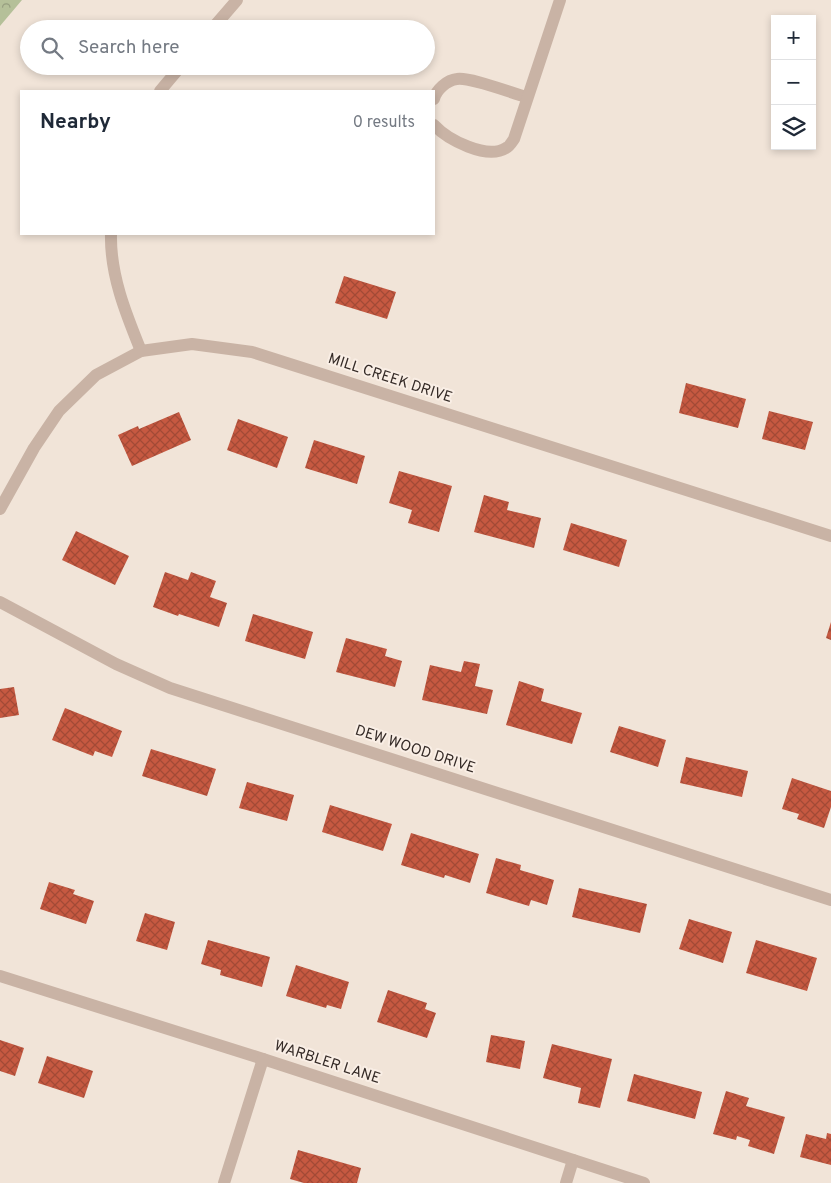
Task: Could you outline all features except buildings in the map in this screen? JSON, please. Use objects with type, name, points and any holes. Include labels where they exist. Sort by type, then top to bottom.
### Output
[{"type":"street","points":[[220,20],[237,0]]},
{"type":"street","points":[[435,127],[442,134],[457,143],[492,153],[506,148],[514,139],[560,0]]},
{"type":"street","points":[[161,90],[173,75]]},
{"type":"street","points":[[435,95],[445,84],[457,79],[469,80],[527,97]]},
{"type":"street","points":[[111,235],[111,248],[119,292],[141,351]]},
{"type":"street","name":"MILL CREEK DRIVE","points":[[0,509],[34,448],[59,411],[96,375],[141,351],[192,344],[252,352],[831,536]]},
{"type":"street","name":"DEW WOOD DRIVE","points":[[0,602],[116,664],[170,688],[831,900]]},
{"type":"street","name":"WARBLER LANE","points":[[0,976],[264,1059],[644,1183]]},
{"type":"street","points":[[224,1183],[264,1059]]},
{"type":"street","points":[[566,1183],[573,1160]]},
{"type":"green space","points":[[0,0],[22,0],[0,26]]}]
